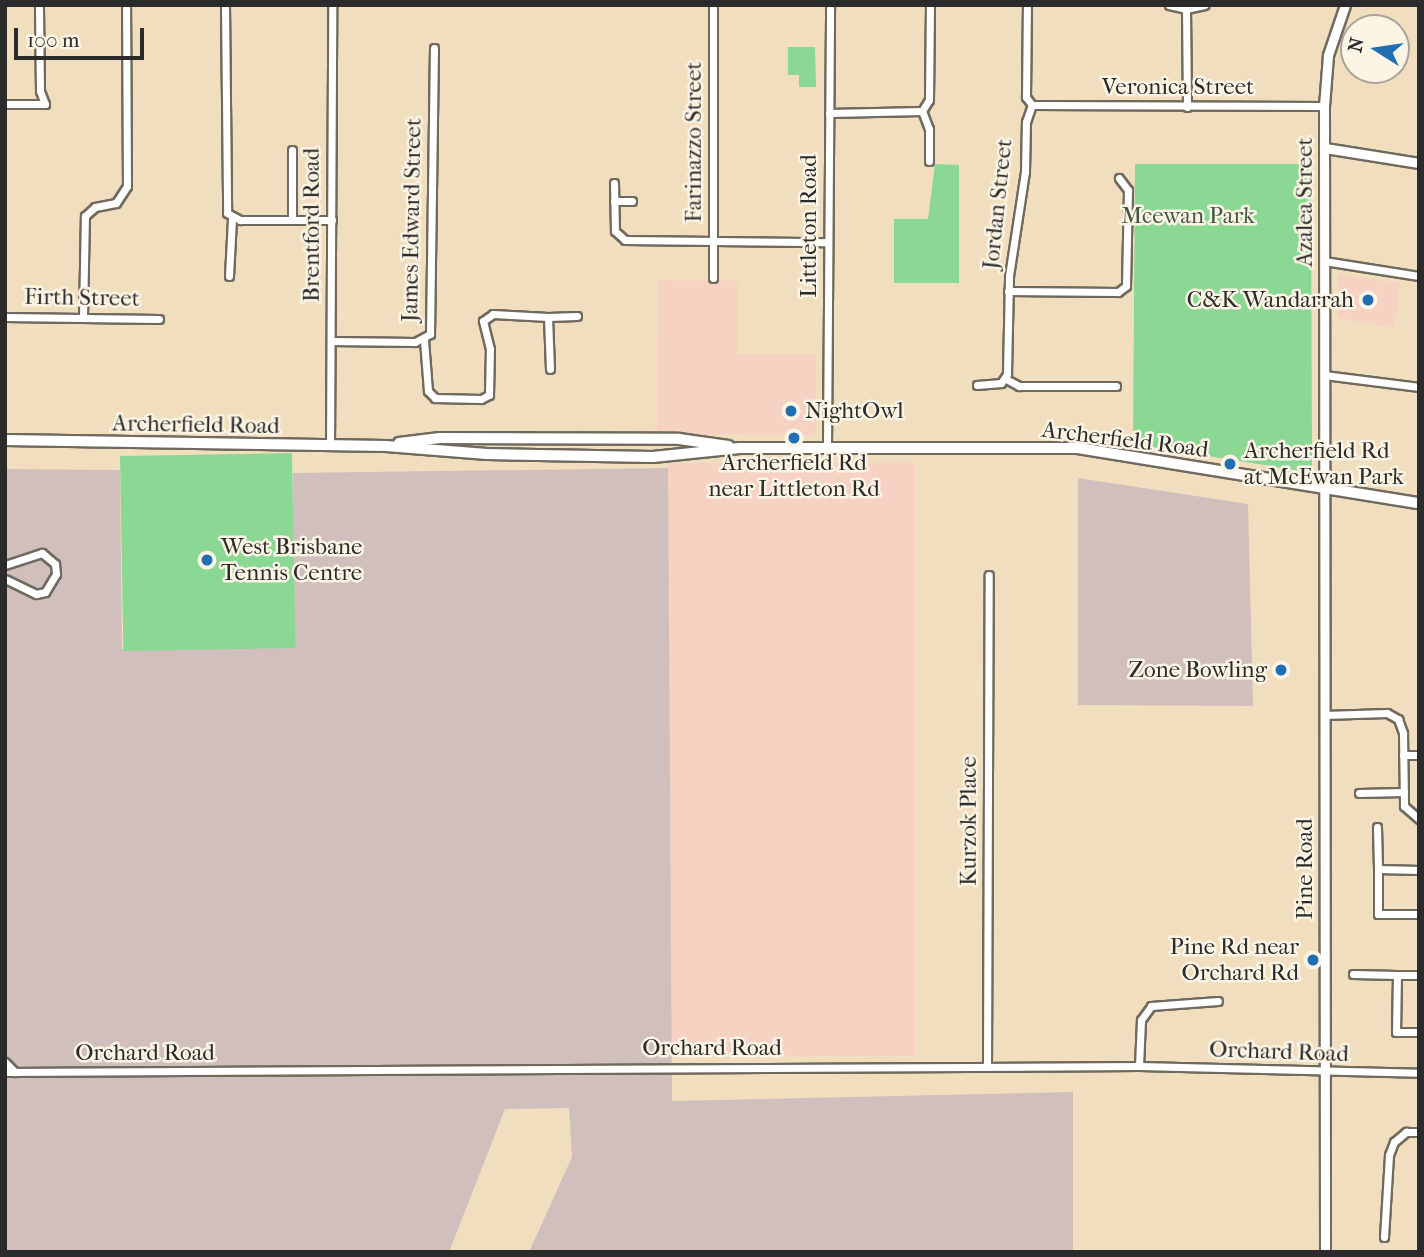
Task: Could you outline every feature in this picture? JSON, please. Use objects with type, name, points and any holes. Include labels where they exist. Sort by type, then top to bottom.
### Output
[{"type":"main road","name":"Archerfield Road","points":[[386,446],[440,438],[666,439],[740,448]]},
{"type":"main road","name":"Archerfield Road","points":[[5,440],[386,446],[487,454],[653,457],[740,448],[1078,448],[1419,503]]},
{"type":"street","points":[[5,104],[45,104],[40,91],[39,5]]},
{"type":"street","points":[[83,317],[85,216],[94,207],[116,203],[127,186],[126,5]]},
{"type":"street","points":[[225,5],[223,204],[232,219],[229,276]]},
{"type":"street","name":"Brentford Road","points":[[330,446],[332,5]]},
{"type":"street","name":"Farinazzo Street","points":[[713,5],[713,278]]},
{"type":"street","name":"Littleton Road","points":[[827,447],[830,5]]},
{"type":"street","points":[[922,111],[929,100],[930,5]]},
{"type":"street","name":"Jordan Street","points":[[1006,379],[1008,291],[1025,172],[1026,122],[1032,105],[1026,97],[1027,5]]},
{"type":"street","points":[[1169,5],[1186,9],[1205,5]]},
{"type":"street","name":"Azalea Street","points":[[1324,487],[1324,106],[1328,55],[1345,5]]},
{"type":"street","points":[[1186,9],[1187,107]]},
{"type":"street","name":"James Edward Street","points":[[331,341],[424,340],[431,326],[434,48]]},
{"type":"street","name":"Veronica Street","points":[[1032,105],[1324,106]]},
{"type":"street","points":[[829,113],[922,111]]},
{"type":"street","points":[[922,111],[929,129],[929,161]]},
{"type":"street","points":[[1325,148],[1419,163]]},
{"type":"street","points":[[292,150],[292,220]]},
{"type":"street","points":[[1008,291],[1118,292],[1126,286],[1128,190],[1119,178]]},
{"type":"street","points":[[614,183],[615,232],[625,240],[828,242]]},
{"type":"street","points":[[614,201],[632,201]]},
{"type":"street","points":[[232,219],[332,220]]},
{"type":"street","points":[[1324,261],[1419,276]]},
{"type":"street","points":[[424,340],[429,396],[481,399],[490,389],[490,349],[483,321],[493,314],[577,316]]},
{"type":"street","name":"Firth Street","points":[[5,317],[159,318]]},
{"type":"street","points":[[548,317],[550,369]]},
{"type":"street","points":[[1324,375],[1419,387]]},
{"type":"street","points":[[977,385],[995,385],[1006,379],[1019,386],[1116,386]]},
{"type":"street","name":"Pine Road","points":[[1324,487],[1325,1252]]},
{"type":"street","points":[[5,565],[42,553],[55,564],[56,574],[45,592],[36,594],[5,579]]},
{"type":"street","name":"Kurzok Place","points":[[987,1067],[989,575]]},
{"type":"street","points":[[1324,715],[1395,716],[1403,727],[1406,811],[1419,819]]},
{"type":"street","points":[[1404,755],[1419,754]]},
{"type":"street","points":[[1359,793],[1404,792]]},
{"type":"street","points":[[1377,827],[1378,914],[1419,914]]},
{"type":"street","points":[[1378,869],[1419,870]]},
{"type":"street","points":[[1353,974],[1419,975]]},
{"type":"street","points":[[1397,975],[1396,1032],[1419,1032]]},
{"type":"street","points":[[1139,1066],[1141,1020],[1151,1006],[1218,1002]]},
{"type":"street","points":[[5,1062],[15,1072]]},
{"type":"street","name":"Orchard Road","points":[[5,1072],[1139,1066],[1325,1074],[1419,1073]]},
{"type":"street","points":[[1384,1237],[1390,1155],[1394,1142],[1406,1132],[1419,1132]]},
{"type":"shaded area","name":"C&K Wandarrah","points":[[1338,274],[1400,283],[1394,328],[1338,318]]},
{"type":"shaded area","points":[[658,280],[737,281],[737,354],[816,354],[816,435],[657,434]]},
{"type":"shaded area","points":[[668,463],[915,463],[915,1056],[668,1056]]},
{"type":"shaded area","points":[[668,468],[672,1101],[1073,1092],[1073,1252],[529,1252],[572,1157],[569,1108],[505,1109],[449,1252],[5,1252],[5,469],[120,470],[122,649],[293,648],[293,473]]},
{"type":"shaded area","points":[[1078,478],[1248,504],[1253,706],[1078,705]]},
{"type":"green space","points":[[788,47],[815,47],[816,87],[799,87],[799,75],[788,75]]},
{"type":"green space","points":[[935,164],[959,165],[959,283],[894,283],[894,219],[928,219]]},
{"type":"green space","name":"Mcewan Park","points":[[1135,164],[1311,164],[1312,468],[1307,472],[1133,444]]},
{"type":"green space","name":"West Brisbane Tennis Centre","points":[[292,453],[295,648],[123,651],[120,456]]},
{"type":"place","name":"C&K Wandarrah","points":[[1368,300]]},
{"type":"place","name":"NightOwl","points":[[791,411]]},
{"type":"place","name":"Archerfield Rd near Littleton Rd","points":[[794,438]]},
{"type":"place","name":"Archerfield Rd at McEwan Park","points":[[1230,464]]},
{"type":"place","name":"West Brisbane Tennis Centre","points":[[207,560]]},
{"type":"place","name":"Zone Bowling","points":[[1281,670]]},
{"type":"place","name":"Pine Rd near Orchard Rd","points":[[1313,960]]}]
